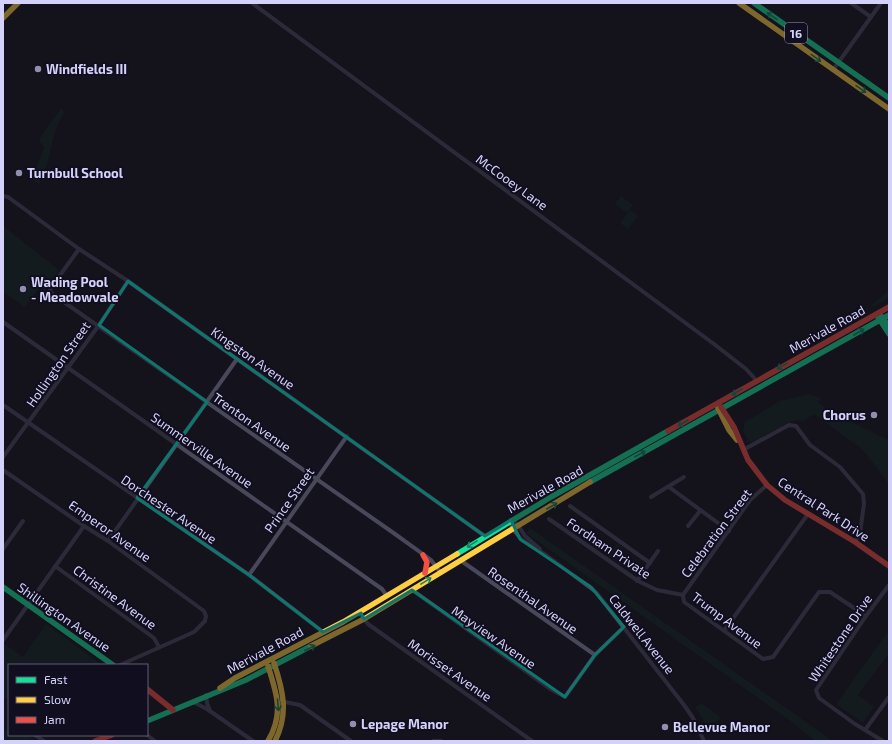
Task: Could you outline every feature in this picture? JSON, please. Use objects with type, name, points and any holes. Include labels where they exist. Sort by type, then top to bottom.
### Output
[{"type":"main road","points":[[3,18],[18,3]]},
{"type":"main road","name":"16","points":[[739,3],[889,109]]},
{"type":"main road","name":"16","points":[[754,3],[889,98]]},
{"type":"main road","name":"Merivale Road","points":[[148,721],[206,696],[235,678],[359,612],[511,520],[889,307]]},
{"type":"main road","points":[[878,313],[884,318],[889,326]]},
{"type":"main road","points":[[884,318],[889,334]]},
{"type":"main road","name":"Merivale Road","points":[[213,692],[237,684],[269,669],[364,619],[591,482],[884,318]]},
{"type":"main road","name":"Central Park Drive","points":[[717,403],[734,427],[742,447],[752,465],[767,485],[786,500],[855,542],[889,566]]},
{"type":"main road","points":[[424,554],[427,562],[425,573]]},
{"type":"main road","name":"Shillington Avenue","points":[[3,587],[112,664]]},
{"type":"main road","points":[[364,619],[386,600],[387,596]]},
{"type":"main road","points":[[273,658],[285,702],[282,728],[275,741]]},
{"type":"main road","points":[[266,661],[278,699],[279,712],[276,726],[268,741]]},
{"type":"main road","points":[[148,690],[172,710]]},
{"type":"main road","points":[[95,741],[109,736]]},
{"type":"street","name":"McCooey Lane","points":[[252,3],[714,344],[746,369],[757,381]]},
{"type":"street","points":[[851,3],[871,17]]},
{"type":"street","points":[[833,70],[881,3]]},
{"type":"street","name":"Kingston Avenue","points":[[3,196],[8,197],[79,249],[128,281],[485,536]]},
{"type":"street","name":"Trenton Avenue","points":[[79,249],[50,289],[51,293],[424,554],[441,573]]},
{"type":"street","name":"Hollington Street","points":[[3,457],[29,423],[128,281]]},
{"type":"street","name":"Summerville Avenue","points":[[3,322],[382,589],[387,596]]},
{"type":"street","points":[[108,541],[137,498],[177,445],[237,359]]},
{"type":"street","name":"Dorchester Avenue","points":[[3,405],[249,575],[322,632]]},
{"type":"street","points":[[742,447],[787,426],[793,424],[796,426],[810,445],[840,467],[862,494],[864,500],[860,533],[855,542]]},
{"type":"street","name":"Prince Street","points":[[249,575],[346,436]]},
{"type":"street","name":"Emperor Avenue","points":[[3,470],[108,541],[204,611],[206,616],[198,629],[160,647]]},
{"type":"street","points":[[651,497],[684,477]]},
{"type":"street","name":"Celebration Street","points":[[683,595],[750,500],[767,485]]},
{"type":"street","points":[[669,487],[729,531]]},
{"type":"street","points":[[570,506],[650,563]]},
{"type":"street","points":[[688,526],[700,511]]},
{"type":"street","points":[[724,631],[808,514]]},
{"type":"street","name":"Fordham Private","points":[[549,519],[637,581],[657,590],[683,595]]},
{"type":"street","points":[[511,520],[515,527]]},
{"type":"street","points":[[3,550],[23,521]]},
{"type":"street","points":[[3,640],[27,604],[84,526]]},
{"type":"street","name":"Caldwell Avenue","points":[[515,527],[546,555],[591,586],[693,718],[704,741]]},
{"type":"street","points":[[637,581],[658,551]]},
{"type":"street","name":"Rosenthal Avenue","points":[[460,560],[595,655]]},
{"type":"street","name":"Christine Avenue","points":[[56,566],[154,638],[160,647]]},
{"type":"street","name":"Whitestone Drive","points":[[883,741],[819,698],[816,690],[889,585]]},
{"type":"street","name":"Mayview Avenue","points":[[412,590],[552,690],[565,697],[595,655]]},
{"type":"street","name":"Trump Avenue","points":[[683,595],[684,602],[763,659],[774,657],[819,592],[830,592],[866,616]]},
{"type":"street","name":"Morisset Avenue","points":[[359,612],[364,619],[381,634],[461,689],[532,741]]},
{"type":"street","points":[[595,655],[624,627]]},
{"type":"street","points":[[122,664],[160,647]]},
{"type":"street","points":[[206,696],[210,711]]},
{"type":"street","points":[[865,730],[889,697]]},
{"type":"street","points":[[192,701],[210,711],[253,741]]},
{"type":"street","points":[[285,702],[292,702],[300,705],[351,741]]},
{"type":"street","points":[[433,741],[441,741]]},
{"type":"highlighted area","points":[[128,281],[485,536],[511,520],[520,539],[591,587],[624,627],[595,655],[565,697],[412,590],[364,619],[361,613],[323,632],[249,575],[137,498],[207,402],[99,325]]},
{"type":"green space","points":[[63,109],[64,113],[56,128],[44,176],[39,184],[30,178],[37,168],[44,147],[40,142],[40,137],[60,110]]},
{"type":"green space","points":[[621,196],[633,205],[627,213],[615,204]]},
{"type":"green space","points":[[630,210],[638,216],[628,229],[620,223]]},
{"type":"green space","points":[[3,226],[59,270],[45,291],[40,287],[25,307],[3,292]]},
{"type":"green space","points":[[889,290],[889,298],[875,306],[871,306]]},
{"type":"green space","points":[[809,394],[821,398],[818,402],[830,412],[889,440],[889,484],[862,449],[814,414],[802,422],[799,420],[789,422],[753,442],[749,442],[743,431],[745,422],[780,401]]},
{"type":"green space","points":[[530,528],[832,741],[815,741],[792,722],[526,533]]},
{"type":"green space","points":[[617,544],[624,549],[615,561],[608,556]]},
{"type":"green space","points":[[46,624],[101,664],[8,664],[8,698],[3,700],[3,643],[23,657]]},
{"type":"green space","points":[[889,630],[889,653],[858,695],[874,707],[863,723],[836,704]]},
{"type":"green space","points":[[702,703],[721,718],[706,725],[695,707]]},
{"type":"green space","points":[[8,729],[8,736],[29,736],[37,741],[3,741],[3,731]]},
{"type":"water","name":"Wading Pool - Meadowvale","points":[[23,283],[27,285],[29,289],[27,293],[23,295],[19,293],[17,289],[19,285]]},
{"type":"traffic: fast","points":[[754,3],[889,98]]},
{"type":"traffic: fast","points":[[590,482],[889,315]]},
{"type":"traffic: fast","points":[[881,316],[889,326]]},
{"type":"traffic: fast","points":[[878,317],[889,334]]},
{"type":"traffic: fast","points":[[457,554],[551,497],[668,431]]},
{"type":"traffic: fast","points":[[3,587],[112,664]]},
{"type":"traffic: fast","points":[[148,721],[246,680],[311,646]]},
{"type":"traffic: slow","points":[[3,18],[18,3]]},
{"type":"traffic: slow","points":[[739,3],[889,109]]},
{"type":"traffic: slow","points":[[718,408],[729,430],[737,440]]},
{"type":"traffic: slow","points":[[311,646],[364,619],[590,482]]},
{"type":"traffic: slow","points":[[220,688],[235,678],[343,622],[457,554]]},
{"type":"traffic: slow","points":[[274,663],[280,683],[283,702],[282,721],[275,741]]},
{"type":"traffic: slow","points":[[268,666],[274,686],[277,704],[276,722],[268,741]]},
{"type":"traffic: jam","points":[[668,431],[889,307]]},
{"type":"traffic: jam","points":[[721,407],[734,427],[748,460],[767,485],[785,500],[855,542],[889,566]]},
{"type":"traffic: jam","points":[[423,555],[427,562],[425,573]]},
{"type":"traffic: jam","points":[[148,690],[173,710]]},
{"type":"traffic: jam","points":[[95,741],[109,736]]},
{"type":"place","name":"Windfields III","points":[[38,69]]},
{"type":"place","name":"Turnbull School","points":[[19,173]]},
{"type":"place","name":"Wading Pool - Meadowvale","points":[[23,289]]},
{"type":"place","name":"Chorus","points":[[874,415]]},
{"type":"place","name":"Lepage Manor","points":[[353,724]]},
{"type":"place","name":"Bellevue Manor","points":[[665,727]]}]
